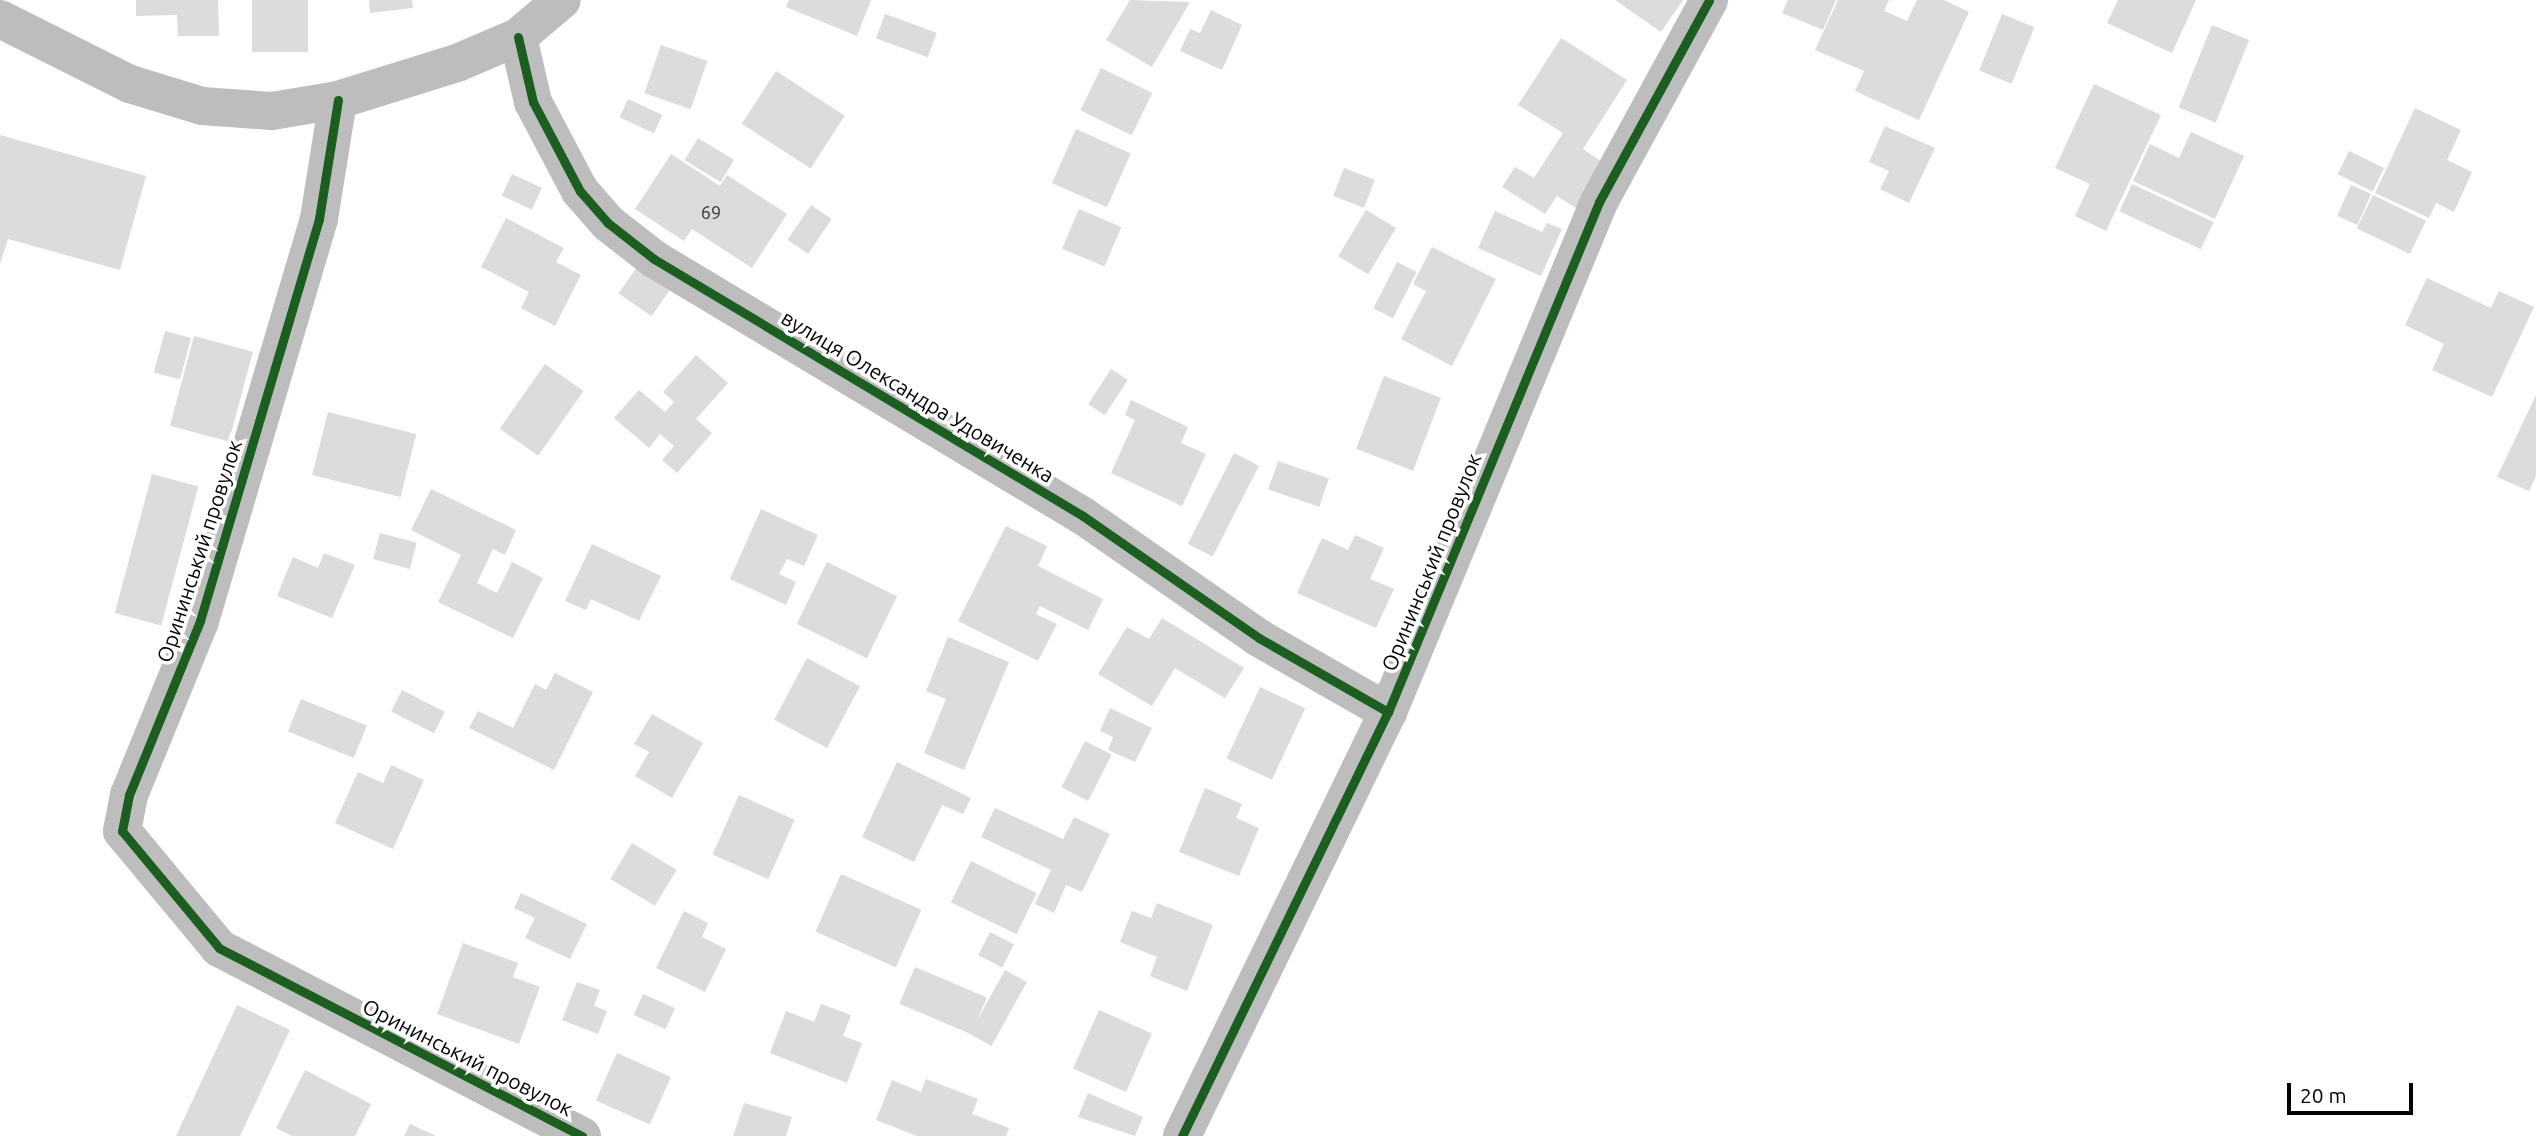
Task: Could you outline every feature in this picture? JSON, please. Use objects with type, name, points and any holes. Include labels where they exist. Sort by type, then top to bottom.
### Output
[{"type":"street","points":[[0,19],[130,84],[202,106],[272,111],[338,100],[518,37],[562,0]]},
{"type":"street","name":"Орининський провулок","points":[[1182,1136],[1388,712],[1599,202],[1709,0]]},
{"type":"street","name":"вулиця Олександра Удовиченка","points":[[518,37],[533,102],[580,191],[608,223],[654,259],[1083,516],[1259,638],[1388,712]]},
{"type":"street","name":"Орининський провулок","points":[[338,100],[319,219],[200,621],[129,795],[122,831],[219,948],[582,1136]]},
{"type":"building","points":[[136,0],[218,0],[219,36],[178,36],[177,15],[136,16]]},
{"type":"building","points":[[252,0],[308,0],[308,52],[252,52]]},
{"type":"building","points":[[369,0],[412,0],[413,8],[370,13]]},
{"type":"building","points":[[789,0],[871,0],[857,36],[786,7]]},
{"type":"building","points":[[1130,0],[1190,2],[1152,67],[1106,40]]},
{"type":"building","points":[[1615,0],[1683,0],[1661,32]]},
{"type":"building","points":[[1788,0],[1836,0],[1823,30],[1782,13]]},
{"type":"building","points":[[1838,0],[1889,0],[1884,11],[1907,21],[1917,0],[1944,0],[1969,12],[1919,120],[1855,91],[1864,71],[1815,50]]},
{"type":"building","points":[[2118,0],[2196,0],[2172,53],[2107,23]]},
{"type":"building","points":[[1211,10],[1242,25],[1222,70],[1180,51],[1190,29],[1200,33]]},
{"type":"building","points":[[885,14],[937,33],[928,57],[876,38]]},
{"type":"building","points":[[2002,14],[2034,27],[2012,84],[1979,71]]},
{"type":"building","points":[[2212,25],[2249,40],[2216,123],[2179,108]]},
{"type":"building","points":[[1561,38],[1627,80],[1583,149],[1613,169],[1585,214],[1557,196],[1545,214],[1502,187],[1515,167],[1534,178],[1563,133],[1518,105]]},
{"type":"building","points":[[661,45],[707,61],[691,109],[644,93]]},
{"type":"building","points":[[1101,68],[1152,93],[1132,135],[1080,110]]},
{"type":"building","points":[[776,71],[845,116],[810,168],[742,124]]},
{"type":"building","points":[[2094,84],[2161,115],[2106,231],[2075,216],[2090,184],[2055,168]]},
{"type":"building","points":[[628,99],[662,115],[654,133],[620,117]]},
{"type":"building","points":[[2415,108],[2461,130],[2447,160],[2472,172],[2454,212],[2436,203],[2429,218],[2375,193]]},
{"type":"building","points":[[1885,126],[1935,148],[1909,203],[1880,189],[1889,171],[1869,162]]},
{"type":"building","points":[[1076,129],[1131,153],[1107,207],[1052,183]]},
{"type":"building","points":[[2191,132],[2244,156],[2215,219],[2133,181],[2150,144],[2179,158]]},
{"type":"building","points":[[0,135],[146,176],[120,270],[8,239],[0,264]]},
{"type":"building","points":[[698,138],[734,160],[721,182],[685,160]]},
{"type":"building","points":[[2349,151],[2384,168],[2373,191],[2338,174]]},
{"type":"building","points":[[671,154],[720,186],[727,175],[787,214],[752,268],[692,229],[684,241],[635,209]]},
{"type":"building","points":[[1344,168],[1375,180],[1364,208],[1333,196]]},
{"type":"building","points":[[512,174],[542,188],[532,210],[502,196]]},
{"type":"building","points":[[2132,184],[2214,222],[2201,249],[2119,211]]},
{"type":"building","points":[[2351,185],[2371,194],[2357,225],[2337,216]]},
{"type":"building","points":[[2373,195],[2426,221],[2410,254],[2357,228]]},
{"type":"building","points":[[811,205],[832,219],[808,254],[788,240]]},
{"type":"building","points":[[1079,209],[1121,227],[1105,267],[1062,249]]},
{"type":"building","points":[[1366,210],[1396,228],[1368,274],[1338,256]]},
{"type":"building","points":[[1495,211],[1542,232],[1547,223],[1562,229],[1541,276],[1478,248]]},
{"type":"building","points":[[506,218],[564,248],[556,262],[581,275],[555,326],[521,308],[529,292],[481,267]]},
{"type":"building","points":[[1432,247],[1496,279],[1452,366],[1401,339],[1426,291],[1413,284]]},
{"type":"building","points":[[1397,262],[1417,272],[1393,318],[1373,308]]},
{"type":"building","points":[[637,267],[670,290],[651,316],[619,293]]},
{"type":"building","points":[[2427,278],[2491,308],[2499,291],[2534,307],[2492,397],[2432,370],[2444,344],[2405,325]]},
{"type":"building","points":[[165,331],[191,338],[180,380],[154,373]]},
{"type":"building","points":[[194,336],[253,352],[229,442],[170,426]]},
{"type":"building","points":[[696,355],[728,383],[696,419],[712,433],[677,473],[662,460],[674,446],[660,434],[649,448],[614,418],[639,390],[665,412],[674,402],[663,392]]},
{"type":"building","points":[[545,364],[584,391],[538,456],[500,429]]},
{"type":"building","points":[[1111,369],[1128,380],[1105,415],[1088,404]]},
{"type":"building","points":[[1384,376],[1441,398],[1413,471],[1356,449]]},
{"type":"building","points":[[2536,395],[2536,476],[2529,491],[2497,477]]},
{"type":"building","points":[[1131,400],[1188,427],[1181,443],[1206,454],[1182,506],[1111,473],[1135,420],[1125,415]]},
{"type":"building","points":[[328,412],[416,434],[401,497],[312,475]]},
{"type":"building","points":[[1234,453],[1259,466],[1213,557],[1188,544]]},
{"type":"building","points":[[1278,461],[1329,479],[1319,507],[1268,489]]},
{"type":"building","points":[[152,474],[198,486],[161,626],[115,613]]},
{"type":"building","points":[[431,489],[516,530],[505,555],[493,549],[477,583],[497,593],[512,562],[543,578],[513,638],[438,602],[461,555],[411,530]]},
{"type":"building","points":[[761,509],[818,535],[804,566],[787,559],[779,574],[796,582],[786,605],[730,579]]},
{"type":"building","points":[[1006,526],[1047,546],[1038,566],[1103,599],[1088,630],[1040,606],[1036,614],[1057,624],[1038,661],[958,621]]},
{"type":"building","points":[[380,533],[417,543],[410,569],[373,559]]},
{"type":"building","points":[[1355,535],[1384,548],[1370,579],[1394,589],[1376,628],[1297,593],[1322,538],[1348,550]]},
{"type":"building","points":[[592,544],[661,576],[639,621],[591,599],[586,610],[565,601]]},
{"type":"building","points":[[324,553],[355,565],[332,618],[277,596],[293,557],[318,568]]},
{"type":"building","points":[[827,562],[897,596],[867,658],[797,624]]},
{"type":"building","points":[[1162,618],[1244,668],[1225,698],[1175,668],[1152,706],[1098,674],[1127,627],[1149,639]]},
{"type":"building","points":[[948,637],[1009,662],[964,770],[924,753],[946,699],[926,691]]},
{"type":"building","points":[[807,658],[860,686],[827,748],[774,720]]},
{"type":"building","points":[[555,673],[593,692],[554,770],[469,728],[478,711],[513,728],[535,684],[546,690]]},
{"type":"building","points":[[1260,687],[1305,708],[1272,780],[1227,759]]},
{"type":"building","points":[[402,690],[445,712],[434,733],[391,711]]},
{"type":"building","points":[[301,699],[367,726],[354,758],[288,731]]},
{"type":"building","points":[[1110,708],[1152,728],[1135,762],[1108,750],[1113,737],[1100,731]]},
{"type":"building","points":[[652,714],[703,743],[672,798],[635,776],[649,752],[634,744]]},
{"type":"building","points":[[1085,741],[1112,755],[1088,801],[1061,787]]},
{"type":"building","points":[[897,762],[971,798],[963,814],[942,805],[914,862],[862,837]]},
{"type":"building","points":[[391,765],[424,780],[393,849],[335,823],[358,772],[383,783]]},
{"type":"building","points":[[1205,788],[1242,804],[1236,818],[1259,828],[1239,876],[1179,852]]},
{"type":"building","points":[[739,795],[795,820],[768,879],[713,854]]},
{"type":"building","points":[[995,808],[1063,839],[1074,817],[1110,834],[1082,892],[1066,885],[1054,913],[1035,904],[1051,870],[981,837]]},
{"type":"building","points":[[632,843],[677,870],[655,906],[610,879]]},
{"type":"building","points":[[971,861],[1037,893],[1016,934],[951,902]]},
{"type":"building","points":[[841,874],[921,910],[896,967],[815,932]]},
{"type":"building","points":[[521,893],[587,924],[570,959],[525,938],[535,918],[514,908]]},
{"type":"building","points":[[1157,903],[1213,925],[1187,991],[1150,976],[1157,957],[1120,942],[1132,911],[1151,918]]},
{"type":"building","points":[[684,911],[708,923],[702,937],[726,949],[705,992],[656,968]]},
{"type":"building","points":[[990,932],[1014,944],[1002,967],[978,955]]},
{"type":"building","points":[[463,943],[518,963],[513,977],[540,987],[519,1044],[437,1014]]},
{"type":"building","points":[[915,967],[987,997],[971,1034],[899,1004]]},
{"type":"building","points":[[1005,970],[1027,982],[991,1046],[970,1034]]},
{"type":"building","points":[[577,982],[600,990],[594,1006],[607,1011],[598,1034],[562,1020]]},
{"type":"building","points":[[643,994],[675,1008],[666,1029],[634,1015]]},
{"type":"building","points":[[821,1004],[851,1015],[843,1036],[862,1043],[847,1083],[770,1053],[786,1011],[814,1022]]},
{"type":"building","points":[[237,1005],[290,1030],[240,1136],[176,1136]]},
{"type":"building","points":[[1099,1010],[1152,1034],[1126,1092],[1073,1068]]},
{"type":"building","points":[[617,1053],[671,1077],[650,1125],[596,1101]]},
{"type":"building","points":[[305,1070],[371,1104],[355,1136],[292,1136],[276,1128]]},
{"type":"building","points":[[926,1079],[978,1099],[972,1114],[1009,1128],[1006,1136],[917,1136],[876,1120],[892,1080],[921,1092]]},
{"type":"building","points":[[1088,1093],[1143,1117],[1135,1136],[1078,1117]]},
{"type":"building","points":[[744,1103],[792,1117],[786,1136],[733,1136]]},
{"type":"building","points":[[410,1124],[436,1136],[404,1136]]},
{"type":"cycle path","points":[[1182,1136],[1388,712],[1599,202],[1709,0]]},
{"type":"cycle path","points":[[518,37],[533,102],[580,191],[608,223],[654,259],[1083,516],[1259,638],[1388,712]]},
{"type":"cycle path","points":[[338,100],[319,219],[200,621],[129,795],[122,831],[219,948],[582,1136]]}]
